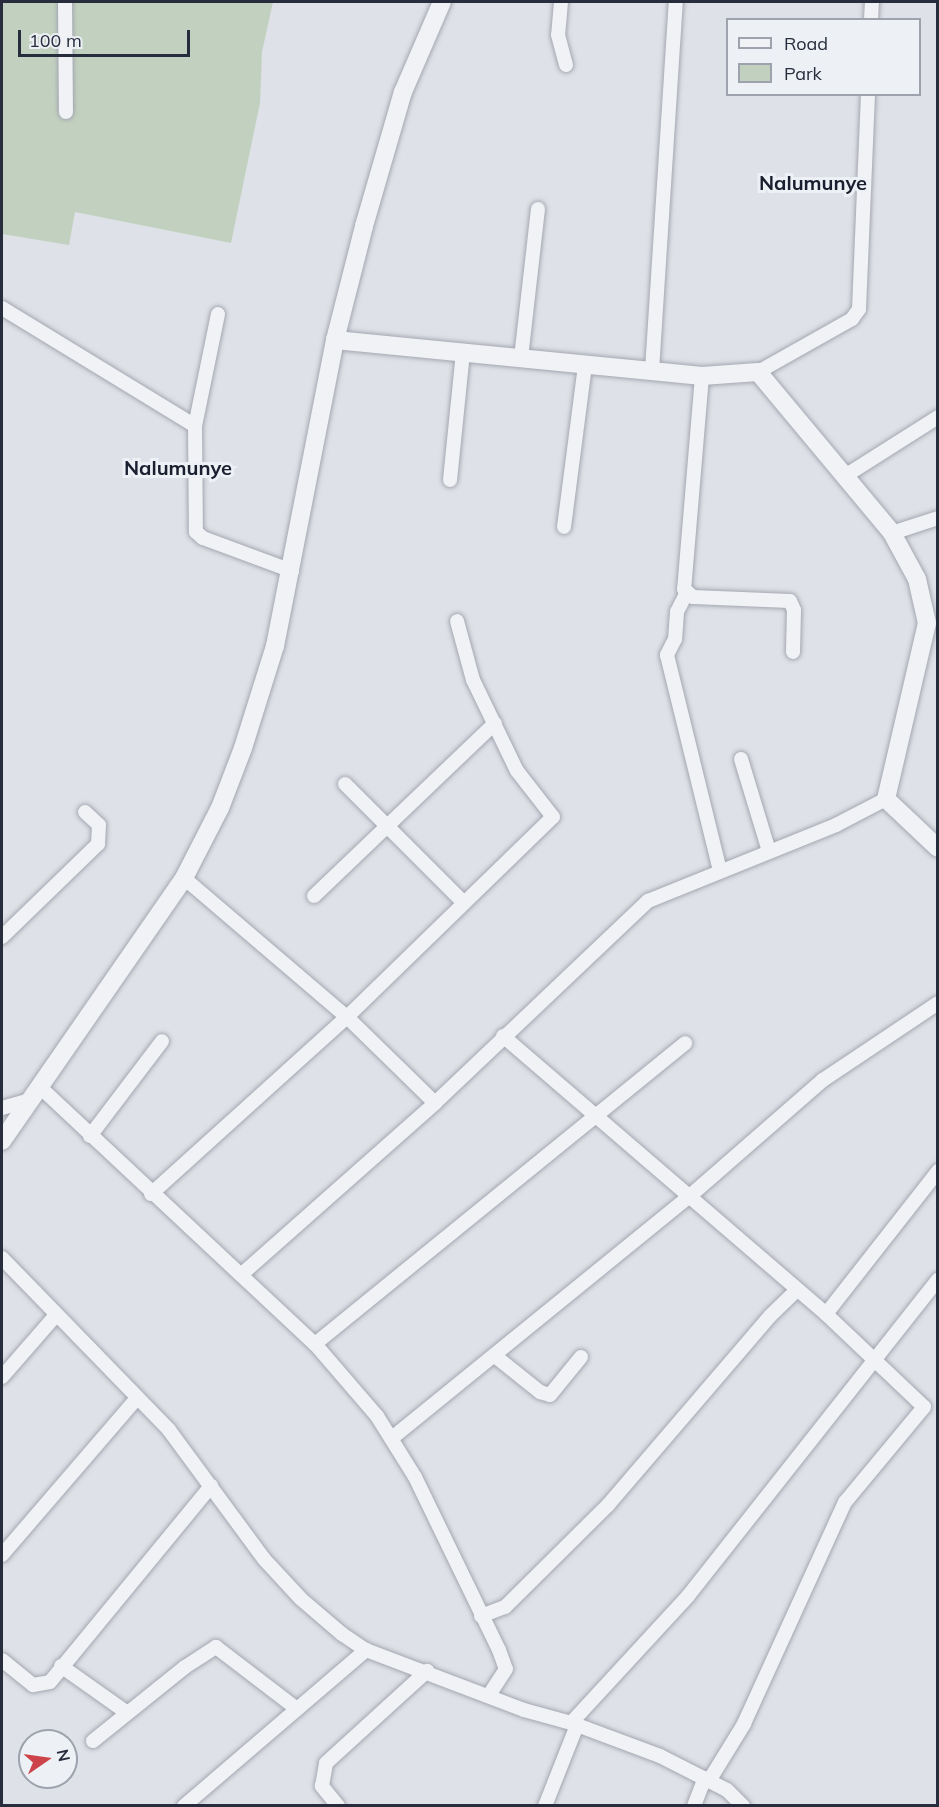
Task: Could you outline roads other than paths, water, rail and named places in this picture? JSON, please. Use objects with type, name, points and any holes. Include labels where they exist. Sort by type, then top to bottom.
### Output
[{"type":"street","points":[[65,2],[66,112]]},
{"type":"street","points":[[2,1141],[37,1094],[184,878],[220,808],[243,748],[275,646],[292,571],[335,340],[403,92],[442,2]]},
{"type":"street","points":[[561,2],[558,35],[566,65]]},
{"type":"street","points":[[652,370],[676,2]]},
{"type":"street","points":[[871,18],[872,2]]},
{"type":"street","points":[[335,340],[702,376],[758,372],[852,319],[859,309],[868,96]]},
{"type":"street","points":[[520,358],[538,209]]},
{"type":"street","points":[[2,308],[195,426]]},
{"type":"street","points":[[218,314],[195,426],[196,532],[292,571]]},
{"type":"street","points":[[450,480],[463,351]]},
{"type":"street","points":[[564,527],[585,366]]},
{"type":"street","points":[[758,372],[892,533],[917,579],[932,622],[886,799]]},
{"type":"street","points":[[702,376],[683,583],[686,594],[677,612],[675,639],[666,655],[720,871]]},
{"type":"street","points":[[845,476],[938,417]]},
{"type":"street","points":[[892,533],[938,518]]},
{"type":"street","points":[[686,594],[790,601],[794,610],[793,652]]},
{"type":"street","points":[[151,1194],[346,1017],[553,817],[524,782],[495,723],[466,660],[458,621]]},
{"type":"street","points":[[314,896],[495,723]]},
{"type":"street","points":[[741,759],[769,851]]},
{"type":"street","points":[[345,784],[463,902]]},
{"type":"street","points":[[886,799],[938,848]]},
{"type":"street","points":[[242,1274],[435,1103],[648,900],[769,851],[886,799]]},
{"type":"street","points":[[2,937],[98,844],[99,825],[85,812]]},
{"type":"street","points":[[184,878],[346,1017],[435,1103]]},
{"type":"street","points":[[392,1438],[691,1195],[823,1080],[938,1003]]},
{"type":"street","points":[[503,1036],[691,1195],[826,1314],[924,1407],[845,1502],[744,1724],[707,1780],[694,1806]]},
{"type":"street","points":[[90,1136],[162,1041]]},
{"type":"street","points":[[315,1344],[596,1113],[685,1043]]},
{"type":"street","points":[[2,1108],[37,1094]]},
{"type":"street","points":[[37,1094],[90,1136],[151,1194],[242,1274],[315,1344],[392,1438],[449,1544],[506,1669],[490,1694]]},
{"type":"street","points":[[826,1314],[938,1171]]},
{"type":"street","points":[[2,1258],[180,1442],[264,1559],[301,1599],[366,1650],[490,1694],[524,1710],[571,1722],[688,1596],[938,1280]]},
{"type":"street","points":[[481,1616],[505,1607],[608,1505],[770,1316],[797,1290]]},
{"type":"street","points":[[2,1377],[56,1315]]},
{"type":"street","points":[[495,1356],[540,1392],[550,1395],[581,1357]]},
{"type":"street","points":[[2,1555],[137,1398]]},
{"type":"street","points":[[2,1660],[38,1686],[50,1682],[212,1486]]},
{"type":"street","points":[[93,1741],[126,1712],[216,1647],[297,1709]]},
{"type":"street","points":[[184,1806],[366,1650]]},
{"type":"street","points":[[61,1666],[126,1712]]},
{"type":"street","points":[[338,1806],[322,1786],[326,1762],[427,1671]]},
{"type":"street","points":[[545,1806],[577,1725],[660,1756],[727,1790],[743,1806]]},
{"type":"district","name":"Nalumunye","points":[[813,182]]},
{"type":"district","name":"Nalumunye","points":[[178,467]]}]
